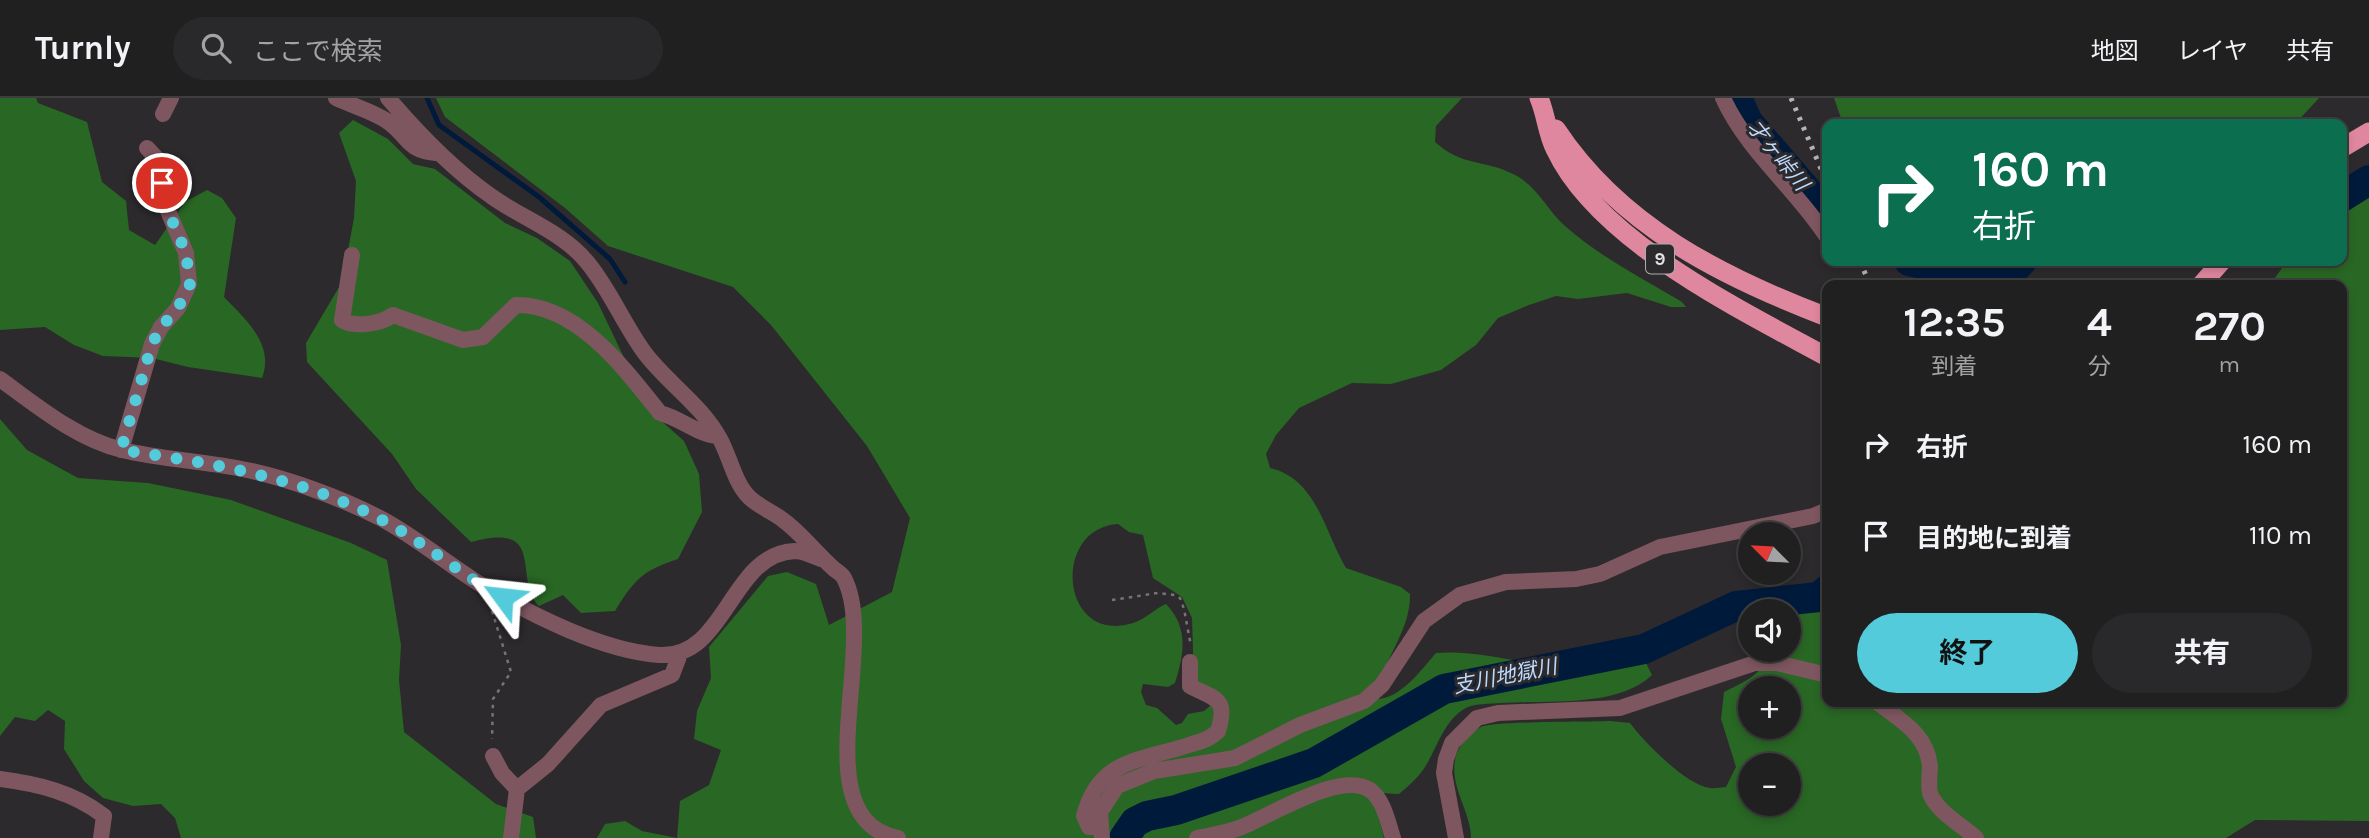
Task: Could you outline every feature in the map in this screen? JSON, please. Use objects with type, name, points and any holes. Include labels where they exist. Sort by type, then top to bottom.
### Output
[{"type":"highway","name":"9","points":[[1542,104],[1566,144],[1601,184],[1651,230],[1713,268],[1822,315]]},
{"type":"highway","name":"9","points":[[1542,104],[1554,148],[1570,173],[1616,224],[1646,250],[1700,286],[1822,354]]},
{"type":"highway","points":[[2347,145],[2369,132]]},
{"type":"highway","points":[[2205,280],[2218,266]]},
{"type":"street","points":[[163,114],[171,98]]},
{"type":"street","points":[[337,98],[388,122],[408,145],[436,153]]},
{"type":"street","points":[[388,98],[429,140],[436,153],[490,196],[548,231],[587,262],[645,354],[699,410],[719,437],[748,496],[786,522],[844,577],[852,608],[855,658],[847,780],[854,806],[865,821],[889,836],[898,838]]},
{"type":"street","points":[[1723,98],[1751,141],[1822,231]]},
{"type":"street","points":[[121,450],[152,344],[161,327],[178,308],[190,284],[186,253],[159,190],[162,164],[147,148]]},
{"type":"street","points":[[352,256],[342,320],[349,325],[385,321],[393,315],[463,340],[483,337],[516,305],[550,310],[596,341],[660,414],[673,416],[708,435],[719,437]]},
{"type":"street","points":[[0,379],[59,422],[121,450],[241,469],[316,492],[381,519],[484,587],[562,627],[622,647],[658,654],[680,654]]},
{"type":"street","points":[[1190,662],[1190,686],[1214,695],[1221,707],[1218,731],[1204,741],[1115,767],[1105,774],[1094,789],[1084,816],[1089,827],[1100,833],[1105,799],[1124,782],[1154,771],[1235,758],[1300,725],[1364,701],[1382,685],[1424,621],[1460,595],[1506,582],[1576,579],[1600,575],[1660,547],[1822,512]]},
{"type":"street","points":[[511,838],[517,789],[548,764],[601,705],[672,675],[680,654],[713,628],[752,572],[774,557],[796,551],[823,559]]},
{"type":"street","points":[[1456,838],[1444,774],[1446,759],[1452,743],[1477,718],[1498,713],[1620,709],[1755,663],[1777,663],[1822,674]]},
{"type":"street","points":[[1884,707],[1914,730],[1923,741],[1930,764],[1930,792],[1938,806],[1976,838]]},
{"type":"street","points":[[493,756],[502,773],[517,789]]},
{"type":"street","points":[[0,779],[32,784],[84,801],[104,816],[102,838]]},
{"type":"street","points":[[1198,838],[1237,829],[1327,789],[1345,785],[1369,790],[1383,807],[1393,838]]},
{"type":"path","points":[[484,587],[511,672],[493,699],[493,756]]},
{"type":"path","points":[[1112,600],[1169,592],[1180,598],[1190,640],[1190,662]]},
{"type":"green space","points":[[0,98],[36,98],[38,103],[87,122],[102,182],[126,201],[129,230],[155,245],[185,202],[207,190],[222,198],[236,218],[224,297],[249,323],[261,343],[265,354],[262,378],[188,367],[152,358],[103,356],[74,345],[45,327],[0,330]]},
{"type":"green space","points":[[436,98],[1462,98],[1436,126],[1435,142],[1464,159],[1502,169],[1522,179],[1565,226],[1592,248],[1682,302],[1686,307],[1671,307],[1627,293],[1578,299],[1556,296],[1529,305],[1498,318],[1476,345],[1441,370],[1391,384],[1352,383],[1299,408],[1276,435],[1266,454],[1270,468],[1299,483],[1309,495],[1346,568],[1401,587],[1410,594],[1406,621],[1383,672],[1375,699],[1393,695],[1401,689],[1436,653],[1469,653],[1571,667],[1626,659],[1646,663],[1652,675],[1637,686],[1601,698],[1482,704],[1464,709],[1447,726],[1415,780],[1399,794],[1381,793],[1378,814],[1384,838],[677,838],[680,801],[709,785],[721,750],[694,739],[697,711],[711,678],[709,647],[768,576],[787,572],[816,584],[829,625],[892,592],[910,518],[867,446],[771,325],[733,287],[608,246],[565,208],[445,117]],"holes":[[[1118,524],[1129,532],[1143,535],[1153,578],[1182,597],[1192,618],[1194,682],[1211,700],[1210,706],[1204,711],[1188,714],[1182,723],[1176,725],[1157,708],[1146,705],[1141,692],[1143,684],[1168,687],[1175,683],[1181,662],[1182,642],[1178,622],[1173,613],[1166,604],[1133,623],[1109,626],[1090,618],[1079,603],[1073,584],[1074,563],[1082,544],[1096,530]]]},
{"type":"green space","points":[[1834,98],[2319,98],[2300,119],[1841,119]]},
{"type":"green space","points":[[353,120],[388,139],[413,164],[435,169],[505,223],[537,238],[570,261],[598,303],[649,410],[684,441],[699,474],[702,512],[678,559],[640,578],[615,611],[581,613],[563,595],[539,606],[531,594],[524,555],[519,545],[510,539],[495,538],[471,542],[416,489],[392,454],[307,362],[306,343],[342,282],[354,218],[356,181],[339,133]]},
{"type":"green space","points":[[2369,190],[2369,821],[2255,820],[2226,838],[1471,838],[1454,770],[1461,745],[1481,727],[1522,723],[1630,723],[1655,751],[1678,771],[1710,788],[1726,787],[1736,767],[1721,719],[1724,692],[1738,685],[1738,739],[1801,739],[1801,676],[1753,676],[1764,662],[1801,662],[1801,602],[1822,600],[1822,707],[2347,707],[2347,280],[2274,280],[2283,266],[2347,266],[2347,205]]},
{"type":"green space","points":[[0,419],[27,450],[78,478],[148,483],[231,500],[351,543],[387,560],[401,645],[399,680],[404,732],[496,804],[533,817],[536,838],[181,838],[175,818],[161,804],[133,806],[103,798],[84,781],[64,749],[65,721],[48,710],[35,721],[15,717],[0,736]]},
{"type":"green space","points":[[625,821],[642,831],[677,838],[597,838],[605,824]]},
{"type":"waterway","points":[[427,98],[439,125],[539,197],[610,259],[625,282]]},
{"type":"waterway","name":"才ヶ峠川","points":[[1737,98],[1748,122],[1822,208]]},
{"type":"waterway","name":"才ヶ峠川","points":[[2347,194],[2369,180]]},
{"type":"waterway","name":"才ヶ峠川","points":[[1932,266],[1955,271],[2010,273],[2017,266]]},
{"type":"waterway","name":"支川地獄川","points":[[1124,838],[1135,822],[1147,816],[1176,810],[1314,763],[1444,689],[1644,649],[1736,606],[1819,597],[1822,594]]},
{"type":"railway","points":[[1791,98],[1822,171]]},
{"type":"railway","points":[[1862,266],[1868,280]]},
{"type":"route","points":[[162,183],[159,190],[186,253],[190,284],[178,308],[161,327],[152,344],[145,376],[121,450],[241,469],[316,492],[381,519],[503,597]]}]
